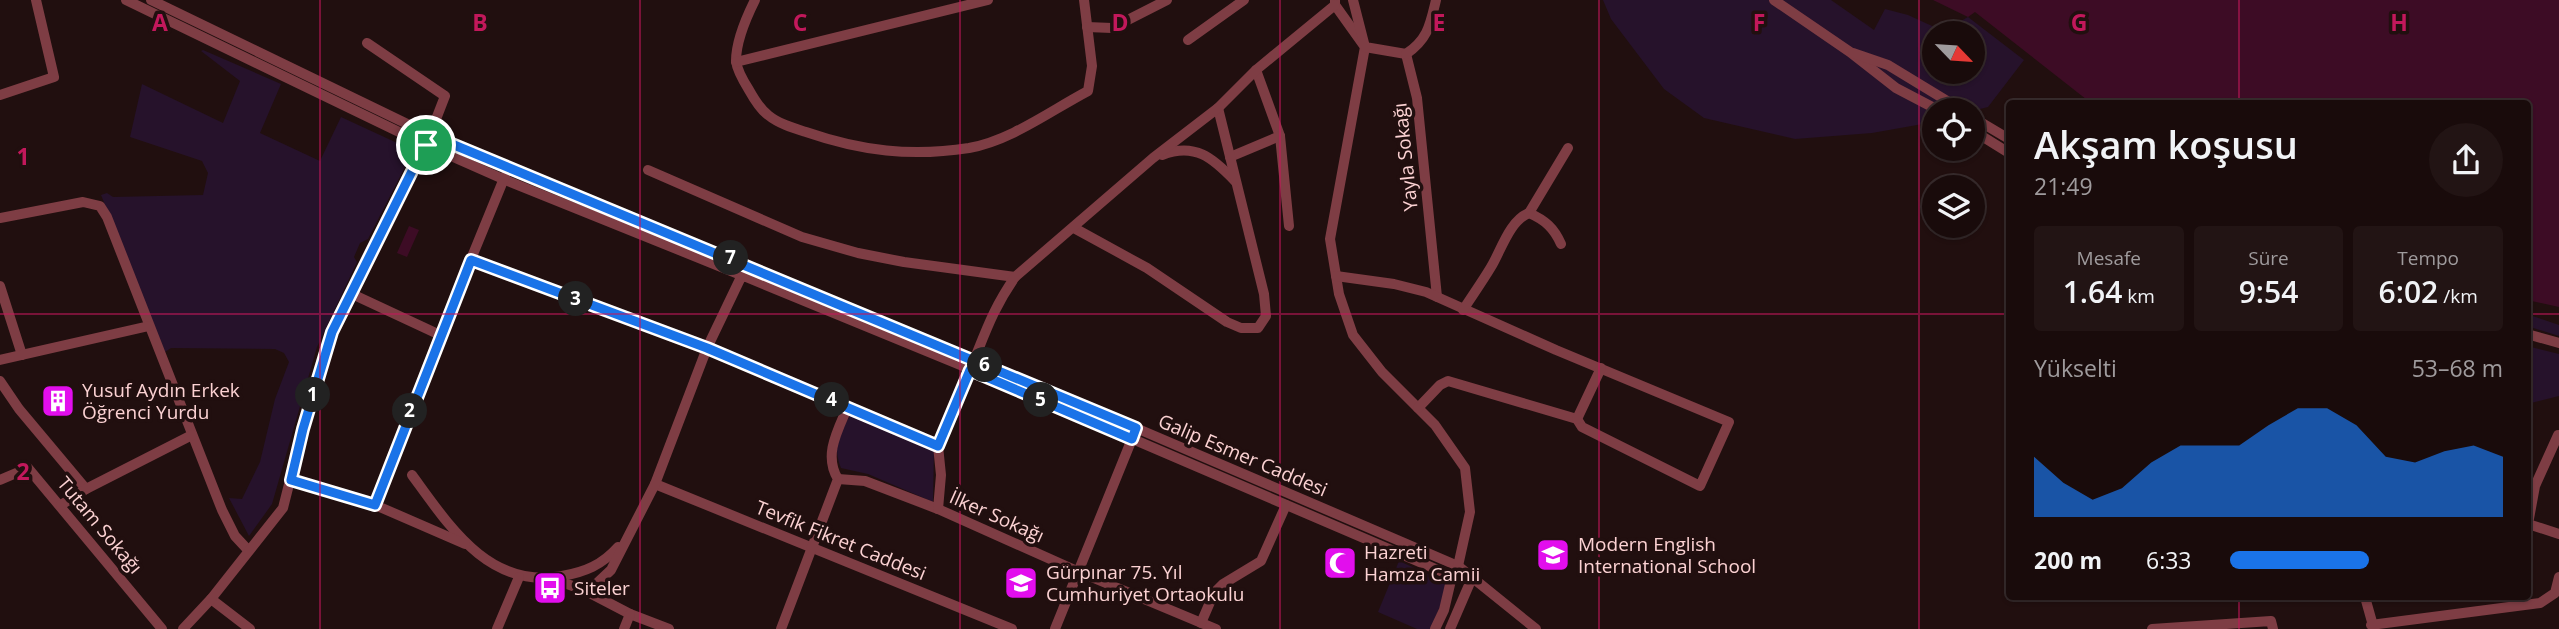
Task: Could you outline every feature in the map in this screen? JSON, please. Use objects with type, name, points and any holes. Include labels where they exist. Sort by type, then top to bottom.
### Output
[{"type":"street","points":[[0,95],[54,78],[36,0]]},
{"type":"street","points":[[126,0],[169,16],[428,140],[503,179],[744,271]]},
{"type":"street","points":[[151,0],[169,16]]},
{"type":"street","points":[[169,16],[179,0]]},
{"type":"street","points":[[755,0],[746,18],[736,62],[755,101],[768,115],[784,125],[836,142],[884,152],[943,151],[972,147],[1047,116],[1088,91],[1092,65],[1084,0]]},
{"type":"street","points":[[736,62],[988,0]]},
{"type":"street","points":[[1087,27],[1112,28],[1167,0]]},
{"type":"street","points":[[1188,40],[1244,0]]},
{"type":"street","points":[[1353,0],[1365,47],[1331,239],[1339,294],[1353,335],[1382,372],[1435,425],[1465,468],[1470,512],[1444,610],[1435,629]]},
{"type":"street","points":[[938,509],[942,475],[938,446],[981,338],[999,299],[1015,277],[1153,158],[1218,108],[1256,70],[1335,2],[1365,47],[1406,54],[1416,47],[1427,33],[1436,0]]},
{"type":"street","points":[[1774,0],[1850,52],[1896,88],[1922,102]]},
{"type":"street","points":[[183,629],[211,599],[283,508],[332,332],[428,140],[445,96],[367,43]]},
{"type":"street","points":[[1850,52],[1874,58],[1942,98]]},
{"type":"street","name":"Yayla Sokağı","points":[[1406,54],[1418,98],[1437,298]]},
{"type":"street","points":[[1256,70],[1280,136],[1289,226]]},
{"type":"street","points":[[1896,88],[1898,79],[1909,78]]},
{"type":"street","points":[[1907,94],[1913,89],[1909,78]]},
{"type":"street","points":[[1074,228],[1147,268],[1227,322],[1241,328],[1258,328],[1266,316],[1264,294],[1218,108]]},
{"type":"street","points":[[1985,125],[2006,137]]},
{"type":"street","points":[[1230,157],[1280,136]]},
{"type":"street","points":[[1985,138],[2006,151]]},
{"type":"street","points":[[428,140],[509,167],[744,271],[1134,433],[1286,505],[1472,578],[1536,629]]},
{"type":"street","points":[[1529,213],[1568,148]]},
{"type":"street","points":[[1153,158],[1170,151],[1198,152],[1213,159],[1235,181]]},
{"type":"street","points":[[375,505],[440,335],[509,167]]},
{"type":"street","points":[[648,170],[802,237],[858,253],[904,262],[1015,277]]},
{"type":"street","points":[[0,219],[83,202],[100,206],[107,217],[234,536],[248,550]]},
{"type":"street","points":[[1463,310],[1509,233],[1523,215],[1529,213],[1539,217],[1555,229],[1561,244]]},
{"type":"street","points":[[471,260],[707,348],[938,446]]},
{"type":"street","points":[[584,590],[594,586],[611,570],[631,532],[655,484],[707,348],[744,271]]},
{"type":"street","points":[[1336,276],[1394,284],[1426,292],[1730,422],[1700,486],[1582,427],[1577,419],[1448,382],[1440,385],[1418,408]]},
{"type":"street","points":[[0,286],[22,355]]},
{"type":"street","points":[[352,294],[440,335]]},
{"type":"street","points":[[0,360],[149,326]]},
{"type":"street","points":[[2531,335],[2559,343]]},
{"type":"street","points":[[2531,342],[2559,349]]},
{"type":"street","points":[[1577,419],[1601,368]]},
{"type":"street","points":[[0,381],[19,409],[86,489]]},
{"type":"street","points":[[781,629],[838,479],[833,471],[832,452],[848,406]]},
{"type":"street","points":[[1055,629],[1134,433]]},
{"type":"street","name":"Galip Esmer Caddesi","points":[[1134,433],[1455,571]]},
{"type":"street","points":[[61,505],[86,489],[192,435]]},
{"type":"street","points":[[2531,488],[2558,435]]},
{"type":"street","name":"Tutam Sokağı","points":[[0,480],[28,468],[162,629]]},
{"type":"street","points":[[412,475],[468,545],[490,565],[519,577],[550,578],[579,573],[594,567],[606,560],[631,532]]},
{"type":"street","name":"İlker Sokağı","points":[[838,479],[865,481],[938,509],[1216,629]]},
{"type":"street","points":[[291,480],[375,505],[468,545]]},
{"type":"street","name":"Tevfik Fikret Caddesi","points":[[655,484],[1013,629]]},
{"type":"street","points":[[1201,623],[1214,593],[1223,584],[1261,561],[1286,505]]},
{"type":"street","points":[[2531,525],[2559,534]]},
{"type":"street","points":[[497,629],[519,577]]},
{"type":"street","points":[[2366,600],[2372,627],[2540,603],[2555,593],[2559,577]]},
{"type":"street","points":[[550,578],[584,590],[630,614],[669,629]]},
{"type":"street","points":[[1450,629],[1472,578]]},
{"type":"street","points":[[211,599],[250,629]]},
{"type":"street","points":[[624,629],[630,614]]},
{"type":"street","points":[[2152,629],[2271,621],[2273,629]]},
{"type":"shaded area","points":[[1603,0],[1831,0],[1874,30],[1885,9],[1908,15],[1922,21],[1922,84],[1985,84],[1985,30],[2024,60],[1988,107],[1985,108],[1985,98],[1922,98],[1922,124],[1872,133],[1795,139],[1704,118],[1664,89],[1611,19]]},
{"type":"shaded area","points":[[1933,0],[2559,0],[2559,307],[2531,301],[2531,100],[2087,100],[1975,12],[1968,17]]},
{"type":"shaded area","points":[[201,51],[281,84],[260,133],[320,161],[341,117],[408,148],[406,165],[368,239],[360,243],[354,257],[357,262],[317,347],[272,504],[249,536],[229,498],[242,499],[260,462],[275,399],[289,362],[284,353],[275,349],[171,348],[165,352],[101,195],[203,195],[208,173],[202,161],[130,137],[142,84],[223,123],[240,81]]},
{"type":"shaded area","points":[[409,226],[419,230],[407,257],[397,253]]},
{"type":"shaded area","points":[[2531,315],[2559,325],[2559,336],[2531,327]]},
{"type":"shaded area","points":[[2531,347],[2559,354],[2559,396],[2531,403]]},
{"type":"shaded area","points":[[850,415],[934,448],[933,502],[868,474],[841,468],[837,446]]},
{"type":"shaded area","points":[[1399,561],[1446,582],[1443,600],[1430,629],[1417,629],[1378,612]]},
{"type":"place","name":"Yusuf Aydın Erkek Öğrenci Yurdu","points":[[58,401]]},
{"type":"place","name":"Modern English International School","points":[[1553,555]]},
{"type":"place","name":"Hazreti Hamza Camii","points":[[1340,563]]},
{"type":"place","name":"Gürpınar 75. Yıl Cumhuriyet Ortaokulu","points":[[1021,583]]},
{"type":"place","name":"Siteler","points":[[550,588]]},
{"type":"route","points":[[430,135],[743,263],[1136,428],[1132,439],[970,370],[938,446],[707,348],[471,260],[375,505],[291,480],[332,332],[426,145],[430,135]]}]
